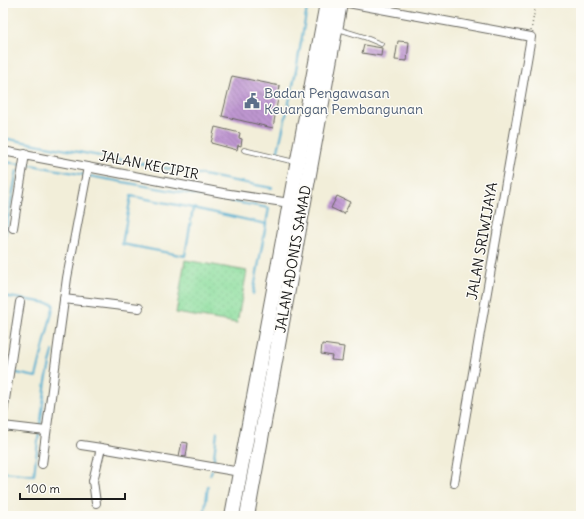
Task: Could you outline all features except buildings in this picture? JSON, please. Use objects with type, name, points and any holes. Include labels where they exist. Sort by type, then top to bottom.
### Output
[{"type":"highway","points":[[232,516],[240,472],[267,364],[290,203],[327,3]]},
{"type":"highway","name":"JALAN ADONIS SAMAD","points":[[247,516],[267,364],[340,3]]},
{"type":"street","points":[[348,3],[530,37]]},
{"type":"street","name":"JALAN SRIWIJAYA","points":[[454,483],[530,37]]},
{"type":"street","name":"JALAN KECIPIR","points":[[3,151],[24,162],[87,170],[290,203]]},
{"type":"street","points":[[13,228],[24,162]]},
{"type":"street","points":[[42,464],[41,431],[87,170]]},
{"type":"street","points":[[64,300],[139,308]]},
{"type":"street","points":[[3,413],[20,302]]},
{"type":"street","points":[[3,426],[41,431]]},
{"type":"street","points":[[81,445],[240,472]]},
{"type":"street","points":[[96,503],[93,481],[101,448]]},
{"type":"lane","points":[[335,28],[364,36],[381,44]]},
{"type":"lane","points":[[244,150],[297,163]]},
{"type":"path","points":[[530,37],[536,3]]},
{"type":"green space","points":[[185,260],[247,271],[237,323],[176,313]]},
{"type":"waterway","points":[[277,155],[295,76],[308,3]]},
{"type":"waterway","points":[[3,138],[272,188]]},
{"type":"waterway","points":[[3,162],[22,164]]},
{"type":"waterway","points":[[26,164],[85,175]]},
{"type":"waterway","points":[[3,246],[17,170]]},
{"type":"waterway","points":[[89,176],[269,208],[253,294]]},
{"type":"waterway","points":[[193,208],[185,256],[122,244],[131,196],[193,208],[266,224]]},
{"type":"waterway","points":[[3,296],[54,304],[36,377],[12,372]]},
{"type":"waterway","points":[[40,427],[46,381],[53,351]]},
{"type":"waterway","points":[[3,472],[34,475],[39,432]]},
{"type":"waterway","points":[[213,465],[217,432]]},
{"type":"waterway","points":[[210,475],[212,470]]},
{"type":"waterway","points":[[204,516],[208,486]]},
{"type":"place","name":"Badan Pengawasan Keuangan Pembangunan","points":[[252,101]]}]
